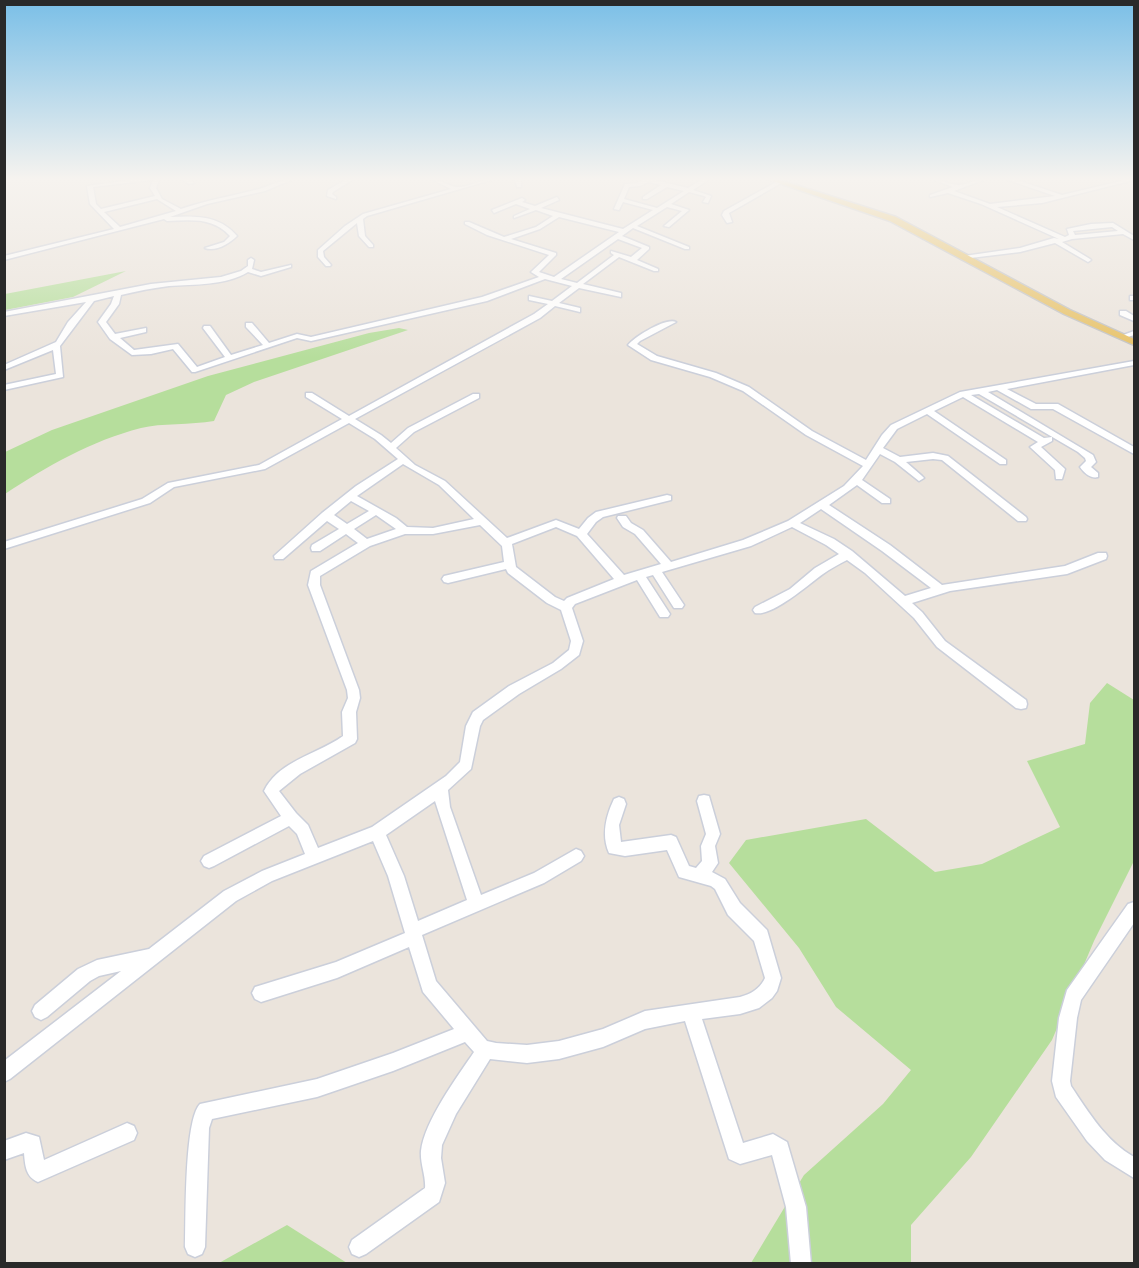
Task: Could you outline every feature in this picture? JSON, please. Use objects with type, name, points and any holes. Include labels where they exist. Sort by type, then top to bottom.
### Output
[{"type":"main road","points":[[930,239],[1067,312],[1134,342]]},
{"type":"street","points":[[4,258],[82,239]]},
{"type":"street","points":[[208,249],[230,239]]},
{"type":"street","points":[[328,266],[321,257],[320,251],[334,239]]},
{"type":"street","points":[[365,239],[371,246]]},
{"type":"street","points":[[510,239],[554,254],[534,272],[545,277],[618,295]]},
{"type":"street","points":[[556,279],[612,239]]},
{"type":"street","points":[[630,239],[648,250],[632,260]]},
{"type":"street","points":[[642,246],[656,239]]},
{"type":"street","points":[[665,239],[687,248]]},
{"type":"street","points":[[964,258],[1020,250],[1058,239]]},
{"type":"street","points":[[1054,240],[1088,260]]},
{"type":"street","points":[[601,247],[656,270]]},
{"type":"street","points":[[4,546],[60,526],[146,501],[171,485],[262,467],[532,319],[619,254]]},
{"type":"street","points":[[248,270],[251,267],[251,260]]},
{"type":"street","points":[[4,314],[163,284],[218,280],[248,270],[261,274],[289,266]]},
{"type":"street","points":[[118,294],[115,304],[102,322],[114,337],[135,354],[175,346],[194,370],[299,336],[311,339],[484,300],[545,277]]},
{"type":"street","points":[[532,298],[577,310]]},
{"type":"street","points":[[4,368],[56,346],[87,308],[91,299]]},
{"type":"street","points":[[1123,313],[1134,319]]},
{"type":"street","points":[[672,322],[637,339],[632,345],[654,358],[713,375],[747,389],[809,433],[868,465]]},
{"type":"street","points":[[249,325],[267,346]]},
{"type":"street","points":[[207,328],[230,358]]},
{"type":"street","points":[[114,337],[142,330]]},
{"type":"street","points":[[1122,337],[1134,333]]},
{"type":"street","points":[[4,388],[60,375],[56,346]]},
{"type":"street","points":[[567,607],[571,601],[622,580],[747,543],[792,523],[822,506],[856,480],[894,427],[963,394],[1134,363]]},
{"type":"street","points":[[999,388],[1034,407],[1055,406],[1134,452]]},
{"type":"street","points":[[979,390],[1090,457],[1091,462],[1085,467],[1095,475]]},
{"type":"street","points":[[963,394],[1043,441]]},
{"type":"street","points":[[4,1073],[230,896],[267,876],[377,832],[441,788],[466,765],[473,726],[478,716],[514,690],[556,666],[575,652],[577,641],[567,607],[552,600],[512,570],[510,550],[505,543],[442,483],[403,460],[350,418],[309,395]]},
{"type":"street","points":[[390,448],[411,430],[476,396]]},
{"type":"street","points":[[928,411],[1003,462]]},
{"type":"street","points":[[1057,436],[1035,447],[1060,469],[1059,477]]},
{"type":"street","points":[[878,449],[898,460],[919,478]]},
{"type":"street","points":[[898,460],[933,456],[945,458],[1022,519]]},
{"type":"street","points":[[279,556],[350,496],[403,460]]},
{"type":"street","points":[[856,480],[886,501]]},
{"type":"street","points":[[350,496],[392,520],[404,530]]},
{"type":"street","points":[[581,534],[600,514],[667,498]]},
{"type":"street","points":[[822,506],[886,548],[941,590]]},
{"type":"street","points":[[316,548],[376,511]]},
{"type":"street","points":[[326,515],[366,543]]},
{"type":"street","points":[[622,518],[627,525],[639,532],[670,567]]},
{"type":"street","points":[[314,857],[303,830],[273,796],[271,788],[350,739],[349,712],[354,698],[313,578],[321,569],[366,543],[404,530],[434,531],[481,521]]},
{"type":"street","points":[[505,543],[554,523],[581,534],[622,580]]},
{"type":"street","points":[[792,523],[848,555],[869,570],[903,601],[941,644],[1021,704]]},
{"type":"street","points":[[759,610],[794,592],[819,571],[848,555]]},
{"type":"street","points":[[903,601],[941,590],[1067,570],[1102,556]]},
{"type":"street","points":[[448,579],[510,564]]},
{"type":"street","points":[[656,571],[678,605]]},
{"type":"street","points":[[640,576],[664,614]]},
{"type":"street","points":[[441,788],[443,807],[476,903]]},
{"type":"street","points":[[698,876],[710,863],[708,846],[712,834],[704,801]]},
{"type":"street","points":[[377,832],[396,876],[429,986],[486,1050],[515,1054],[551,1050],[602,1038],[645,1020],[753,1002],[766,992],[773,978],[761,936],[734,909],[720,884],[715,880],[684,872],[671,842],[625,849],[614,848],[612,825],[619,804]]},
{"type":"street","points":[[209,861],[291,818]]},
{"type":"street","points":[[261,993],[338,970],[476,903],[539,878],[576,856]]},
{"type":"street","points":[[1134,910],[1073,996],[1068,1018],[1061,1081],[1063,1090],[1096,1138],[1107,1149],[1134,1168]]},
{"type":"street","points":[[41,1011],[84,975],[97,968],[150,957]]},
{"type":"street","points":[[691,1012],[736,1152],[740,1154],[773,1144],[780,1149],[796,1207],[801,1263]]},
{"type":"street","points":[[195,1246],[200,1128],[203,1115],[207,1111],[216,1107],[267,1100],[317,1088],[393,1062],[468,1032]]},
{"type":"street","points":[[359,1247],[432,1195],[435,1190],[435,1179],[431,1165],[432,1145],[461,1089],[486,1050]]},
{"type":"street","points":[[4,1151],[26,1143],[32,1144],[35,1167],[38,1172],[127,1133]]},
{"type":"green space","points":[[126,271],[73,297],[5,310],[5,294]]},
{"type":"green space","points":[[399,328],[408,330],[254,382],[226,395],[214,421],[149,426],[123,433],[70,455],[5,494],[5,452],[52,430],[208,376],[369,333]]},
{"type":"green space","points":[[1107,683],[1134,700],[1134,861],[1094,941],[1052,1040],[971,1157],[911,1225],[911,1263],[751,1263],[804,1175],[883,1104],[911,1070],[836,1007],[799,948],[729,863],[746,840],[866,819],[935,872],[982,864],[1060,827],[1027,761],[1085,744],[1090,703]]},
{"type":"green space","points":[[287,1225],[347,1263],[219,1263]]}]
